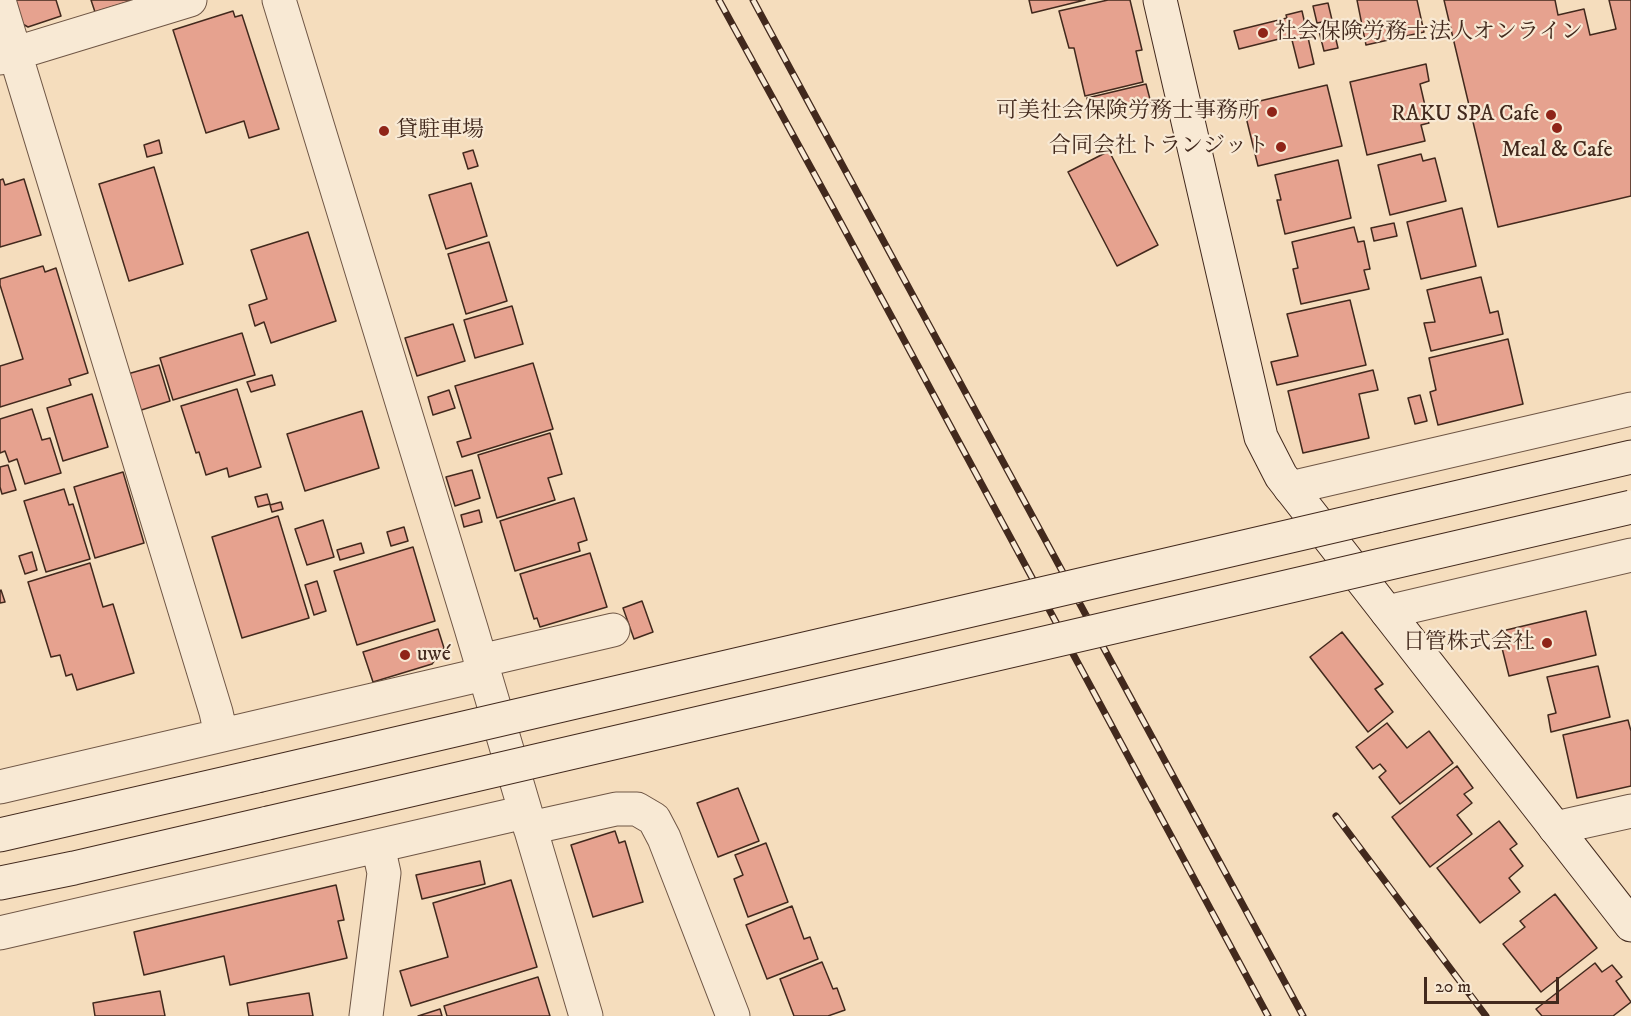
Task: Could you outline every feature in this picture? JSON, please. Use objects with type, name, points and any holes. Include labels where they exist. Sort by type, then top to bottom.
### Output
[{"type":"street","points":[[8,56],[190,0]]},
{"type":"street","points":[[279,0],[586,1016]]},
{"type":"street","points":[[1160,0],[1261,437],[1281,476],[1290,488],[1631,925]]},
{"type":"street","points":[[0,4],[8,56],[216,712],[221,735]]},
{"type":"street","points":[[1290,488],[1631,409]]},
{"type":"street","points":[[0,835],[1631,457]]},
{"type":"street","points":[[0,883],[74,868],[1631,507]]},
{"type":"street","points":[[1387,612],[1631,555]]},
{"type":"street","points":[[0,787],[221,735],[482,668],[613,630]]},
{"type":"street","points":[[0,933],[378,846],[527,820],[616,809],[637,809],[654,819],[664,838],[733,1016]]},
{"type":"street","points":[[1555,828],[1631,811]]},
{"type":"street","points":[[366,1016],[384,873],[378,846]]},
{"type":"building","points":[[13,0],[56,0],[61,16],[28,27],[19,22]]},
{"type":"building","points":[[91,0],[134,0],[95,12]]},
{"type":"building","points":[[1029,0],[1085,0],[1032,13]]},
{"type":"building","points":[[1108,0],[1130,0],[1142,50],[1136,51],[1143,82],[1085,96],[1074,48],[1069,48],[1059,11]]},
{"type":"building","points":[[1357,0],[1417,0],[1424,32],[1366,45]]},
{"type":"building","name":"RAKU SPA Cafe","points":[[1444,0],[1555,0],[1558,15],[1584,9],[1590,35],[1616,29],[1609,0],[1631,0],[1631,196],[1498,227]]},
{"type":"building","points":[[1328,3],[1332,20],[1317,23],[1313,6]]},
{"type":"building","points":[[233,11],[235,17],[242,15],[279,129],[249,138],[244,121],[206,133],[173,30]]},
{"type":"building","points":[[1302,11],[1314,64],[1299,68],[1291,36],[1239,49],[1234,31],[1287,18],[1286,15]]},
{"type":"building","points":[[1332,23],[1338,48],[1324,51],[1318,27]]},
{"type":"building","points":[[1426,64],[1429,81],[1420,84],[1429,123],[1421,125],[1425,141],[1367,155],[1350,82]]},
{"type":"building","points":[[1146,84],[1151,103],[1092,116],[1087,98]]},
{"type":"building","points":[[1327,85],[1342,146],[1258,166],[1243,105]]},
{"type":"building","points":[[159,140],[162,153],[147,157],[144,145]]},
{"type":"building","points":[[473,150],[478,166],[468,169],[463,153]]},
{"type":"building","points":[[1109,151],[1158,245],[1117,266],[1068,172]]},
{"type":"building","points":[[1421,154],[1423,161],[1435,158],[1446,201],[1390,215],[1378,165]]},
{"type":"building","points":[[1338,160],[1351,218],[1285,234],[1277,200],[1281,200],[1275,175]]},
{"type":"building","points":[[154,167],[183,264],[129,281],[99,184]]},
{"type":"building","points":[[3,179],[5,185],[24,179],[41,235],[0,247],[0,180]]},
{"type":"building","points":[[471,183],[487,236],[446,249],[429,195]]},
{"type":"building","points":[[1462,208],[1476,266],[1421,279],[1407,222]]},
{"type":"building","points":[[1394,223],[1397,236],[1374,241],[1371,228]]},
{"type":"building","points":[[1354,227],[1358,242],[1364,241],[1370,269],[1364,270],[1369,289],[1301,304],[1293,269],[1298,268],[1292,242]]},
{"type":"building","points":[[308,232],[336,321],[271,343],[264,322],[255,326],[249,305],[267,299],[251,250]]},
{"type":"building","points":[[489,242],[507,301],[466,314],[448,254]]},
{"type":"building","points":[[43,266],[45,272],[56,268],[88,373],[69,379],[71,385],[0,407],[0,366],[23,359],[0,279]]},
{"type":"building","points":[[1481,277],[1490,313],[1498,311],[1503,334],[1431,351],[1424,323],[1435,322],[1427,290]]},
{"type":"building","points":[[1350,300],[1366,365],[1277,385],[1271,362],[1298,356],[1287,314]]},
{"type":"building","points":[[512,306],[523,344],[475,358],[464,320]]},
{"type":"building","points":[[453,324],[465,361],[417,376],[405,338]]},
{"type":"building","points":[[242,333],[255,375],[173,400],[160,358]]},
{"type":"building","points":[[1508,339],[1523,404],[1438,425],[1430,392],[1436,390],[1429,358]]},
{"type":"building","points":[[533,363],[553,429],[462,457],[457,442],[471,438],[455,386]]},
{"type":"building","points":[[159,365],[170,401],[135,412],[124,375]]},
{"type":"building","points":[[1373,370],[1378,390],[1359,394],[1369,438],[1303,453],[1288,391]]},
{"type":"building","points":[[272,375],[275,385],[251,392],[247,382]]},
{"type":"building","points":[[237,389],[261,467],[229,477],[227,468],[206,475],[199,452],[196,453],[181,406]]},
{"type":"building","points":[[449,390],[455,408],[433,415],[428,397]]},
{"type":"building","points":[[92,394],[108,447],[63,461],[47,408]]},
{"type":"building","points":[[1420,395],[1427,421],[1415,424],[1408,398]]},
{"type":"building","points":[[32,409],[42,440],[50,438],[61,473],[25,484],[17,459],[9,462],[5,451],[0,453],[0,419]]},
{"type":"building","points":[[362,411],[379,468],[305,491],[287,434]]},
{"type":"building","points":[[550,433],[562,474],[548,478],[555,500],[497,518],[478,455]]},
{"type":"building","points":[[8,465],[16,490],[2,494],[0,467]]},
{"type":"building","points":[[472,470],[480,498],[455,506],[446,477]]},
{"type":"building","points":[[123,472],[144,543],[95,558],[74,487]]},
{"type":"building","points":[[64,489],[69,505],[73,504],[90,559],[46,572],[24,501]]},
{"type":"building","points":[[267,494],[270,504],[258,507],[255,497]]},
{"type":"building","points":[[574,498],[587,540],[578,543],[580,551],[515,571],[500,521]]},
{"type":"building","points":[[281,502],[283,509],[272,512],[270,505]]},
{"type":"building","points":[[479,510],[482,522],[464,527],[461,515]]},
{"type":"building","points":[[278,516],[309,618],[242,638],[212,537]]},
{"type":"building","points":[[323,520],[334,557],[307,565],[295,529]]},
{"type":"building","points":[[404,527],[408,541],[391,546],[387,532]]},
{"type":"building","points":[[361,543],[364,553],[340,560],[337,550]]},
{"type":"building","points":[[413,547],[435,621],[357,645],[334,571]]},
{"type":"building","points":[[32,552],[37,570],[25,574],[19,556]]},
{"type":"building","points":[[590,553],[607,607],[540,627],[537,618],[534,619],[520,574]]},
{"type":"building","points":[[90,563],[103,607],[113,604],[134,673],[77,690],[72,674],[66,676],[60,655],[51,657],[28,582]]},
{"type":"building","points":[[317,581],[326,611],[314,615],[305,585]]},
{"type":"building","points":[[0,591],[5,602],[0,603]]},
{"type":"building","points":[[642,601],[653,632],[634,639],[623,608]]},
{"type":"building","points":[[1586,611],[1596,655],[1509,676],[1498,632]]},
{"type":"building","points":[[438,629],[444,648],[432,664],[373,682],[363,652]]},
{"type":"building","points":[[1342,632],[1383,684],[1375,689],[1393,712],[1368,732],[1310,657]]},
{"type":"building","points":[[1598,666],[1610,717],[1551,732],[1548,715],[1556,713],[1547,677]]},
{"type":"building","points":[[1628,720],[1631,731],[1631,786],[1577,798],[1563,735]]},
{"type":"building","points":[[1387,723],[1407,748],[1429,731],[1453,763],[1400,804],[1379,777],[1386,771],[1380,764],[1373,769],[1356,747]]},
{"type":"building","points":[[1457,766],[1473,788],[1464,794],[1472,803],[1457,815],[1472,834],[1430,867],[1392,817]]},
{"type":"building","points":[[738,788],[759,841],[718,857],[697,803]]},
{"type":"building","points":[[1499,821],[1517,844],[1510,849],[1523,866],[1509,878],[1520,892],[1480,923],[1437,868]]},
{"type":"building","points":[[615,831],[619,843],[625,841],[643,902],[593,917],[571,845]]},
{"type":"building","points":[[766,843],[788,902],[748,917],[734,879],[743,875],[735,855]]},
{"type":"building","points":[[480,861],[485,884],[422,899],[416,875]]},
{"type":"building","points":[[511,880],[537,967],[411,1006],[400,971],[448,957],[433,903]]},
{"type":"building","points":[[336,885],[344,920],[338,921],[347,958],[230,985],[224,956],[144,975],[134,932]]},
{"type":"building","points":[[1555,894],[1597,948],[1541,992],[1503,944],[1525,927],[1520,921]]},
{"type":"building","points":[[792,906],[804,939],[810,937],[818,959],[767,979],[746,925]]},
{"type":"building","points":[[822,962],[833,989],[837,988],[845,1010],[828,1016],[794,1016],[780,979]]},
{"type":"building","points":[[1595,963],[1602,972],[1612,965],[1622,977],[1616,981],[1631,1002],[1613,1016],[1542,1016],[1536,1009]]},
{"type":"building","points":[[538,977],[550,1016],[447,1016],[444,1006]]},
{"type":"building","points":[[160,991],[165,1016],[95,1016],[93,1003]]},
{"type":"building","points":[[309,993],[313,1016],[249,1016],[247,1003]]},
{"type":"building","points":[[440,1009],[442,1016],[418,1016]]},
{"type":"railway","points":[[719,0],[1268,1016]]},
{"type":"railway","points":[[753,0],[1303,1016]]},
{"type":"railway","points":[[1336,816],[1486,1016]]},
{"type":"place","name":"社会保険労務士法人オンライン","points":[[1263,33]]},
{"type":"place","name":"可美社会保険労務士事務所","points":[[1272,112]]},
{"type":"place","name":"RAKU SPA Cafe","points":[[1551,115]]},
{"type":"place","name":"Meal & Cafe","points":[[1557,128]]},
{"type":"place","name":"貸駐車場","points":[[384,131]]},
{"type":"place","name":"合同会社トランジット","points":[[1281,147]]},
{"type":"place","name":"日管株式会社","points":[[1547,643]]},
{"type":"place","name":"uwé","points":[[405,655]]}]
